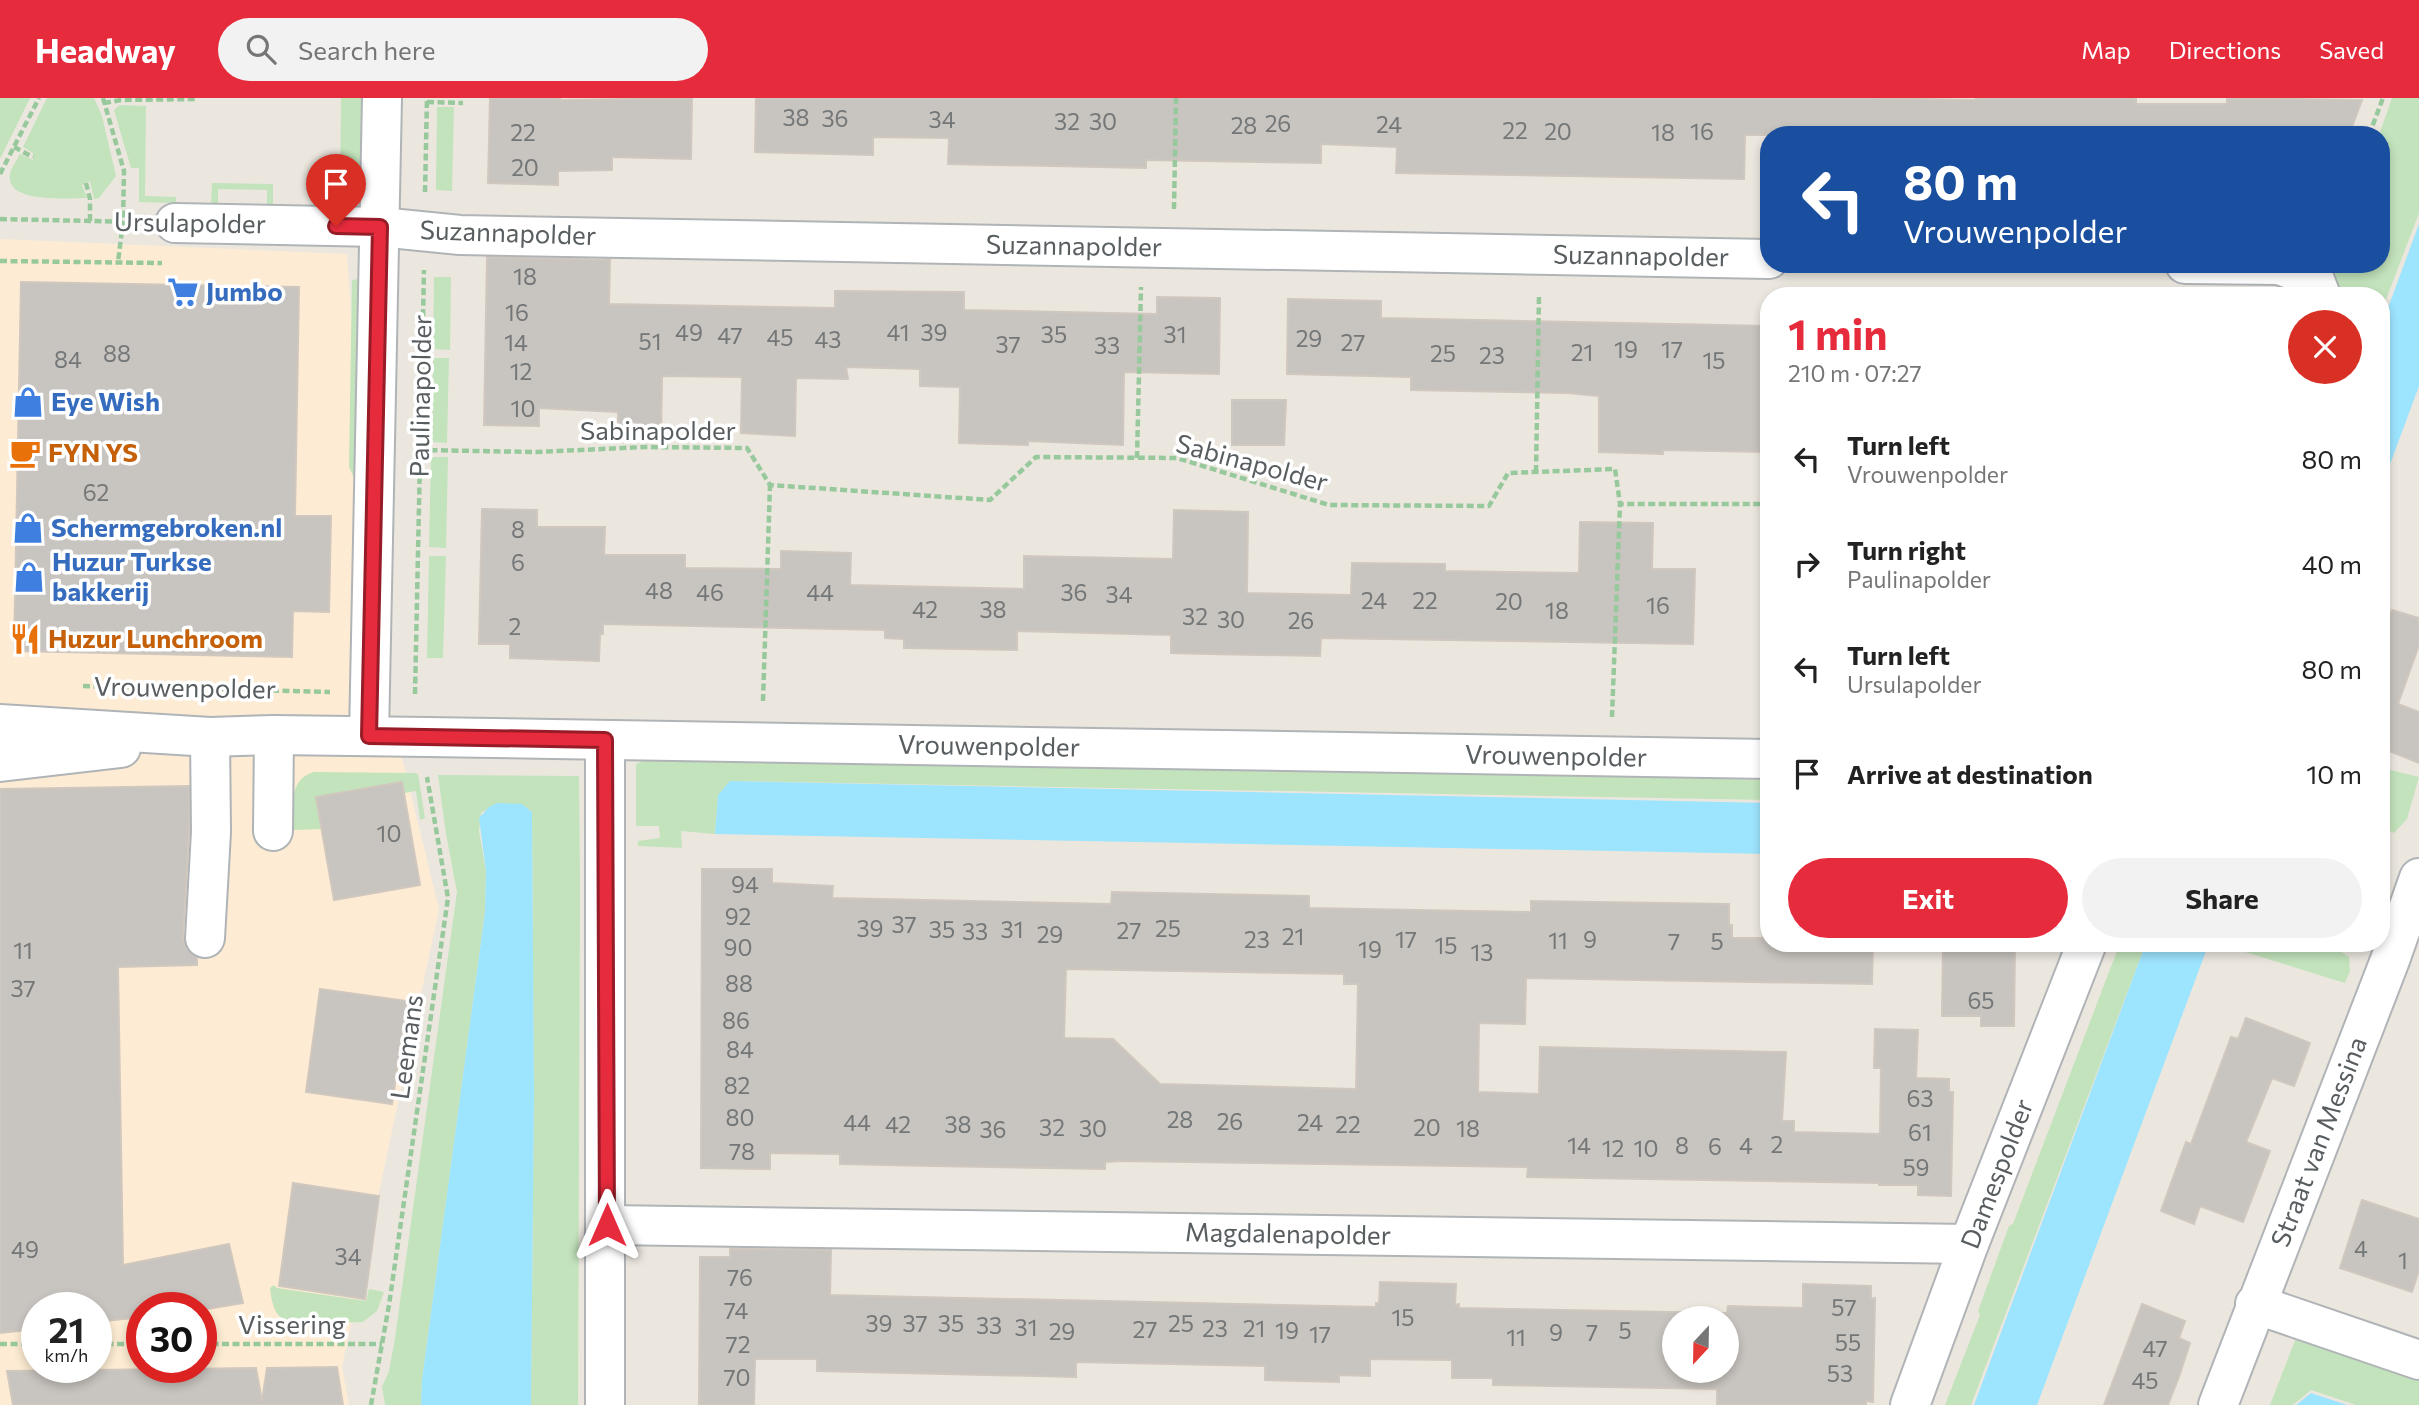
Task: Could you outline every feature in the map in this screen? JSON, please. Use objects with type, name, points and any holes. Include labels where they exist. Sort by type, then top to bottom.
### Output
[{"type":"street","name":"Paulinapolder","points":[[369,736],[382,98]]},
{"type":"street","name":"Ursulapolder","points":[[175,223],[380,227]]},
{"type":"street","name":"Suzannapolder","points":[[380,227],[460,235],[1760,259]]},
{"type":"street","points":[[2293,273],[2317,287]]},
{"type":"street","name":"Vrouwenpolder","points":[[0,724],[210,737]]},
{"type":"street","points":[[273,831],[274,735]]},
{"type":"street","name":"Vrouwenpolder","points":[[0,762],[210,737],[274,735],[1760,759]]},
{"type":"street","points":[[205,938],[211,832],[210,737]]},
{"type":"street","points":[[605,740],[605,1405]]},
{"type":"street","name":"Straat van Messina","points":[[2218,1405],[2392,957],[2419,878]]},
{"type":"street","name":"Damespolder","points":[[1910,1405],[1969,1244],[2083,952]]},
{"type":"street","name":"Magdalenapolder","points":[[607,1225],[1969,1244]]},
{"type":"street","points":[[2256,1304],[2419,1360]]},
{"type":"path","points":[[0,174],[38,98]]},
{"type":"path","points":[[1137,458],[1157,247],[1176,98]]},
{"type":"path","points":[[2372,126],[2383,98]]},
{"type":"path","points":[[118,262],[123,222],[124,171],[103,100],[197,99]]},
{"type":"path","points":[[427,100],[463,103]]},
{"type":"path","name":"Paulinapolder","points":[[415,694],[427,100]]},
{"type":"path","points":[[14,147],[33,157]]},
{"type":"path","points":[[86,183],[90,198],[90,221]]},
{"type":"path","name":"Ursulapolder","points":[[0,219],[175,223]]},
{"type":"path","points":[[1536,472],[1540,253]]},
{"type":"path","points":[[0,261],[174,263]]},
{"type":"path","name":"Sabinapolder","points":[[421,450],[537,452],[645,447],[747,448],[770,485],[990,500],[1036,457],[1177,458],[1329,505],[1489,506],[1508,473],[1615,469],[1620,504]]},
{"type":"path","points":[[763,701],[770,485]]},
{"type":"path","points":[[1614,757],[1612,709],[1620,504],[1760,504]]},
{"type":"path","name":"Vrouwenpolder","points":[[82,686],[370,692]]},
{"type":"path","name":"Leemans","points":[[371,1405],[448,898],[426,773],[427,737]]},
{"type":"path","points":[[1,1345],[21,1344]]},
{"type":"path","name":"Vissering","points":[[217,1344],[382,1344]]},
{"type":"shaded area","points":[[0,239],[347,254],[374,644],[439,909],[342,1367],[349,1405],[0,1405]]},
{"type":"green space","points":[[0,98],[30,98],[0,159]]},
{"type":"green space","points":[[47,98],[94,98],[102,116],[116,176],[99,198],[94,199],[90,181],[82,185],[87,198],[27,195],[11,184],[10,174],[20,154],[33,160],[33,153],[23,147]]},
{"type":"green space","points":[[341,98],[364,98],[361,192],[346,204],[313,205],[313,200],[340,199]]},
{"type":"green space","points":[[2392,98],[2419,98],[2419,213],[2390,289],[2332,287],[2328,273],[2390,273],[2390,126],[2382,126]]},
{"type":"green space","points":[[120,105],[146,106],[145,196],[176,197],[176,203],[139,202],[139,168],[131,168],[114,110]]},
{"type":"green space","points":[[437,107],[454,107],[452,191],[436,190]]},
{"type":"green space","points":[[212,183],[273,184],[273,205],[267,205],[267,190],[218,189],[218,204],[211,204]]},
{"type":"green space","points":[[434,277],[451,277],[450,350],[433,349]]},
{"type":"green space","points":[[360,279],[354,478],[349,467],[352,280]]},
{"type":"green space","points":[[433,358],[449,358],[447,443],[431,442]]},
{"type":"green space","points":[[431,457],[448,457],[446,548],[429,547]]},
{"type":"green space","points":[[429,556],[446,556],[443,658],[427,658]]},
{"type":"green space","points":[[653,756],[1760,780],[1760,800],[730,781],[718,795],[715,834],[681,831],[682,848],[638,846],[638,841],[660,838],[659,826],[636,826],[636,764]]},
{"type":"green space","points":[[2390,770],[2419,777],[2407,819],[2394,833],[2390,831]]},
{"type":"green space","points":[[314,772],[418,774],[425,818],[420,820],[416,791],[404,793],[401,782],[317,798],[322,829],[294,830],[293,804],[296,788],[299,781]]},
{"type":"green space","points":[[438,775],[579,776],[578,1405],[531,1405],[534,1094],[532,813],[529,809],[497,803],[481,813],[479,831],[486,871],[485,912],[422,1380],[421,1405],[385,1405],[382,1387],[389,1371],[395,1338],[457,892]]},
{"type":"green space","points":[[2117,952],[2143,952],[1971,1405],[1945,1405],[1980,1315],[1978,1311],[2009,1226],[2013,1224]]},
{"type":"green space","points":[[2245,952],[2342,952],[2349,957],[2350,971],[2345,983]]},
{"type":"green space","points":[[274,1285],[277,1288],[366,1301],[369,1289],[384,1292],[377,1311],[363,1322],[294,1324],[283,1319],[276,1311],[270,1288]]},
{"type":"green space","points":[[2296,1338],[2419,1378],[2419,1405],[2356,1405],[2311,1390],[2293,1405],[2270,1405]]},
{"type":"water","points":[[2419,224],[2419,386],[2390,464],[2390,302]]},
{"type":"water","points":[[730,781],[1760,803],[1760,854],[715,834],[718,795]]},
{"type":"water","points":[[497,803],[522,804],[532,812],[534,1094],[531,1405],[421,1405],[422,1380],[485,912],[486,871],[479,818]]},
{"type":"water","points":[[2143,952],[2206,952],[2037,1405],[1974,1405]]},
{"type":"water","points":[[2311,1393],[2347,1405],[2296,1405]]},
{"type":"building","points":[[490,98],[692,98],[691,159],[612,157],[612,170],[558,171],[558,185],[488,183]]},
{"type":"building","points":[[756,98],[2136,98],[2136,104],[2227,104],[2227,98],[2362,100],[2352,126],[1760,126],[1760,135],[1745,135],[1744,179],[1396,173],[1397,147],[1321,144],[1321,163],[1146,160],[1146,168],[948,164],[949,138],[873,137],[873,155],[755,152]]},
{"type":"building","points":[[487,257],[610,260],[609,304],[835,308],[835,291],[964,292],[964,310],[1157,314],[1157,297],[1220,298],[1219,374],[1124,372],[1123,445],[1028,441],[1028,445],[959,443],[960,387],[920,386],[920,369],[846,367],[848,379],[796,378],[795,436],[741,433],[742,377],[662,376],[661,439],[618,437],[618,412],[539,408],[539,426],[484,425]]},
{"type":"building","points":[[21,282],[299,287],[295,516],[331,516],[329,612],[293,611],[292,657],[14,651]]},
{"type":"building","points":[[1288,299],[1381,301],[1381,318],[1760,326],[1760,452],[1599,452],[1599,396],[1411,390],[1411,377],[1287,374]]},
{"type":"building","points":[[1232,400],[1286,400],[1284,445],[1232,445]]},
{"type":"building","points":[[482,509],[537,510],[537,527],[605,527],[604,555],[685,555],[685,568],[781,569],[781,551],[851,553],[850,585],[1024,589],[1024,556],[1173,559],[1174,510],[1248,512],[1247,593],[1351,595],[1352,563],[1445,564],[1445,571],[1579,573],[1580,522],[1653,523],[1652,569],[1695,569],[1693,644],[1321,638],[1320,656],[1209,654],[1171,653],[1171,635],[1017,631],[1017,650],[904,648],[904,639],[885,638],[885,630],[603,624],[599,661],[510,658],[510,644],[479,644]]},
{"type":"building","points":[[2392,610],[2419,618],[2419,645],[2398,704],[2419,712],[2419,763],[2390,751]]},
{"type":"building","points":[[402,782],[420,885],[334,900],[316,797]]},
{"type":"building","points":[[189,786],[183,937],[186,948],[197,958],[197,965],[118,967],[123,1265],[229,1244],[243,1303],[217,1307],[217,1292],[126,1292],[126,1319],[112,1320],[112,1292],[21,1292],[21,1331],[0,1333],[0,789]]},
{"type":"building","points":[[702,869],[772,869],[772,883],[833,886],[832,898],[1111,904],[1112,892],[1309,896],[1309,908],[1531,912],[1531,901],[1729,904],[1732,938],[1760,938],[1760,952],[1873,952],[1872,984],[1526,978],[1525,1024],[1479,1023],[1478,1092],[1539,1094],[1540,1047],[1786,1052],[1782,1121],[1794,1121],[1794,1132],[1880,1134],[1881,1068],[1874,1068],[1875,1029],[1918,1030],[1916,1078],[1949,1079],[1949,1092],[1953,1092],[1951,1196],[1918,1195],[1918,1185],[1879,1183],[1527,1177],[1528,1167],[1120,1161],[1105,1162],[1105,1169],[933,1166],[840,1164],[840,1154],[770,1153],[770,1169],[701,1168]],"holes":[[[1066,969],[1344,974],[1344,984],[1358,984],[1356,1089],[1160,1084],[1113,1039],[1064,1038]]]},
{"type":"building","points":[[1943,952],[2015,952],[2014,1026],[1981,1026],[1981,1016],[1942,1016]]},
{"type":"building","points":[[320,989],[407,1001],[392,1104],[306,1092]]},
{"type":"building","points":[[2246,1018],[2310,1043],[2294,1086],[2272,1078],[2246,1142],[2270,1151],[2243,1222],[2200,1206],[2194,1224],[2161,1211],[2186,1142],[2191,1144],[2231,1037],[2238,1039]]},
{"type":"building","points":[[293,1183],[379,1196],[365,1299],[279,1286]]},
{"type":"building","points":[[2362,1200],[2419,1219],[2419,1270],[2412,1292],[2340,1268]]},
{"type":"building","points":[[730,1249],[831,1250],[830,1295],[1376,1307],[1376,1303],[1379,1303],[1380,1282],[1456,1284],[1455,1305],[1459,1304],[1459,1308],[1662,1312],[1662,1383],[1739,1383],[1740,1306],[1803,1308],[1803,1284],[1871,1286],[1871,1299],[1875,1298],[1873,1402],[1866,1401],[1866,1405],[1717,1405],[1717,1389],[1493,1385],[1493,1378],[1452,1378],[1452,1360],[1370,1359],[1370,1376],[1339,1375],[1339,1382],[1265,1380],[1265,1366],[1076,1362],[1076,1377],[817,1371],[817,1359],[755,1359],[754,1405],[699,1405],[700,1257],[730,1257]]},
{"type":"building","points":[[2142,1304],[2185,1321],[2179,1338],[2190,1343],[2180,1374],[2168,1405],[2104,1405]]},
{"type":"building","points":[[337,1367],[343,1405],[13,1405],[7,1371],[21,1371],[21,1383],[112,1383],[112,1370],[126,1370],[126,1383],[217,1383],[217,1368],[256,1368],[262,1401],[267,1368]]},
{"type":"place","name":"Jumbo","points":[[183,292]]},
{"type":"place","name":"Eye Wish","points":[[28,402]]},
{"type":"place","name":"FYN YS","points":[[25,453]]},
{"type":"place","name":"Schermgebroken.nl","points":[[28,528]]},
{"type":"place","name":"Huzur Turkse bakkerij","points":[[29,577]]},
{"type":"place","name":"Huzur Lunchroom","points":[[25,639]]},
{"type":"route","points":[[336,226],[380,227],[369,736],[605,740],[607,1225]]}]
